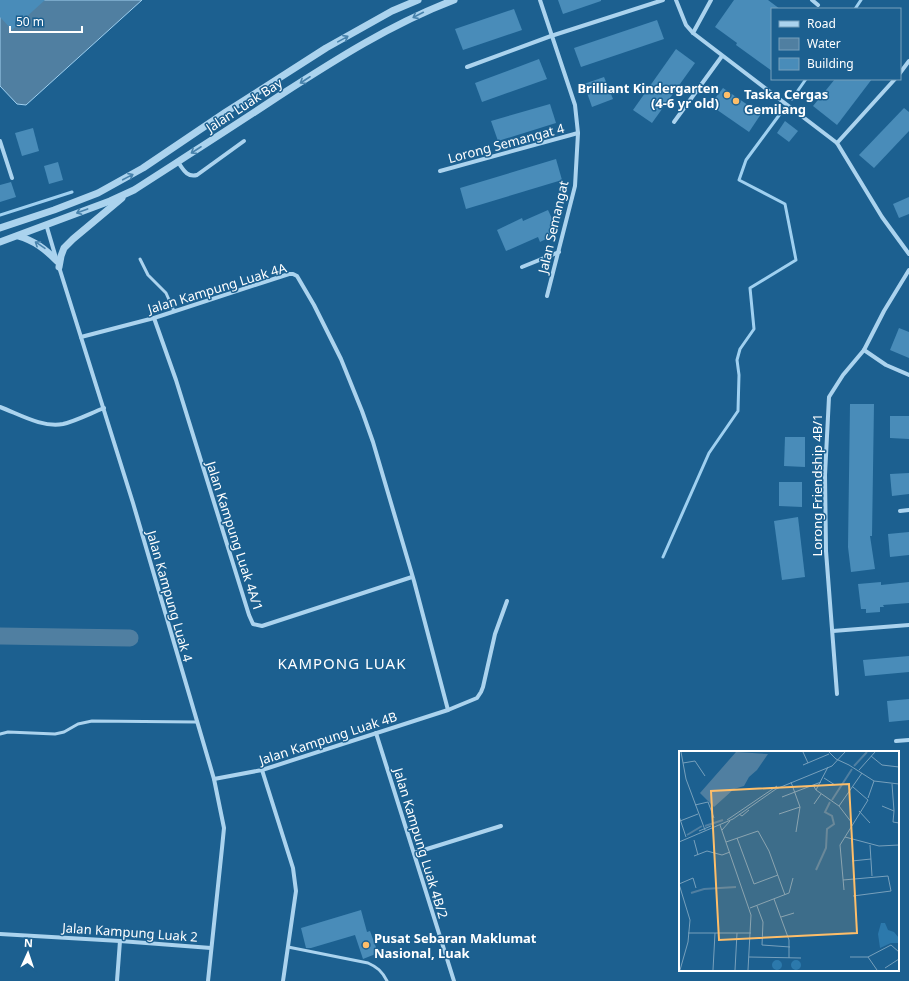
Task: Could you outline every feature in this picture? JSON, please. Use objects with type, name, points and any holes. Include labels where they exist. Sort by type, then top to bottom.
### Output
[{"type":"street","name":"Jalan Luak Bay","points":[[33,217],[98,193],[143,168],[226,112],[326,48],[392,11],[418,0]]},
{"type":"street","name":"Jalan Luak Bay","points":[[18,236],[46,224],[110,201],[134,190],[331,63],[398,25],[454,0]]},
{"type":"street","name":"Jalan Semangat","points":[[540,0],[575,105],[578,133],[575,186],[547,296]]},
{"type":"street","points":[[467,67],[551,36],[663,0]]},
{"type":"street","points":[[676,0],[686,25],[693,33],[837,143],[882,217],[909,254]]},
{"type":"street","points":[[693,33],[711,0]]},
{"type":"street","points":[[812,0],[818,5]]},
{"type":"street","points":[[674,122],[722,56]]},
{"type":"street","points":[[901,72],[909,61]]},
{"type":"street","points":[[837,143],[894,80]]},
{"type":"street","name":"Lorong Semangat 4","points":[[440,171],[578,133]]},
{"type":"street","points":[[0,140],[12,178]]},
{"type":"street","points":[[178,162],[188,175],[197,175],[244,141]]},
{"type":"street","points":[[58,264],[62,252],[69,244],[134,190]]},
{"type":"street","points":[[0,228],[33,217],[46,224],[54,210]]},
{"type":"street","name":"Jalan Kampung Luak 4","points":[[46,224],[133,503],[196,722],[214,779],[224,828],[208,981]]},
{"type":"street","points":[[0,242],[18,236],[36,242],[44,248],[58,264]]},
{"type":"street","points":[[522,267],[559,252]]},
{"type":"street","name":"Lorong Friendship 4B/1","points":[[837,694],[826,551],[825,475],[828,397],[843,375],[864,350],[884,311],[909,270]]},
{"type":"street","name":"Jalan Kampung Luak 4A","points":[[81,337],[154,318],[289,274],[297,276],[314,305],[341,359],[373,442],[413,579],[448,710]]},
{"type":"street","name":"Jalan Kampung Luak 4A/1","points":[[154,318],[176,380],[253,624],[262,626],[413,579]]},
{"type":"street","points":[[864,350],[886,365],[909,375]]},
{"type":"street","points":[[0,407],[41,423],[52,425],[63,424],[104,408]]},
{"type":"street","points":[[900,511],[909,510]]},
{"type":"street","name":"Jalan Kampung Luak 4B","points":[[214,779],[262,770],[448,710],[477,698],[484,687],[495,634],[507,601]]},
{"type":"street","points":[[833,631],[909,625]]},
{"type":"street","name":"Jalan Kampung Luak 4B/2","points":[[376,733],[454,981]]},
{"type":"street","points":[[896,741],[909,740]]},
{"type":"street","points":[[262,770],[294,874],[296,891],[283,981]]},
{"type":"street","points":[[414,853],[501,826]]},
{"type":"street","name":"Jalan Kampung Luak 2","points":[[0,934],[211,948]]},
{"type":"street","points":[[117,981],[120,941]]},
{"type":"lane","points":[[140,259],[148,275],[166,293],[174,311]]},
{"type":"lane","points":[[0,734],[8,732],[55,734],[64,732],[78,724],[92,721],[196,722]]},
{"type":"lane","points":[[288,947],[368,963],[378,968],[384,974],[387,981]]},
{"type":"water","points":[[0,0],[142,0],[26,105],[17,104],[0,86]]},
{"type":"building","points":[[0,0],[45,0],[12,30],[0,17]]},
{"type":"building","points":[[558,0],[601,0],[601,1],[563,14]]},
{"type":"building","points":[[734,0],[768,0],[779,8],[771,8],[771,70],[736,45],[737,43],[715,27]]},
{"type":"building","points":[[514,9],[522,30],[463,50],[455,29]]},
{"type":"building","points":[[657,20],[664,39],[581,67],[574,48]]},
{"type":"building","points":[[676,49],[695,63],[652,123],[633,110]]},
{"type":"building","points":[[539,59],[547,79],[482,102],[475,83]]},
{"type":"building","points":[[604,77],[613,99],[592,107],[584,84]]},
{"type":"building","points":[[834,80],[871,80],[837,125],[813,106]]},
{"type":"building","points":[[723,88],[761,114],[749,132],[710,105]]},
{"type":"building","points":[[550,104],[556,123],[498,141],[491,121]]},
{"type":"building","points":[[904,108],[909,112],[909,131],[874,168],[859,155]]},
{"type":"building","points":[[785,121],[798,131],[789,142],[777,133]]},
{"type":"building","points":[[33,128],[39,151],[22,156],[15,133]]},
{"type":"building","points":[[556,159],[562,180],[466,209],[460,188]]},
{"type":"building","points":[[58,162],[63,180],[49,184],[44,166]]},
{"type":"building","points":[[11,182],[16,197],[0,202],[0,185]]},
{"type":"building","points":[[909,197],[909,214],[899,218],[893,204]]},
{"type":"building","points":[[548,210],[556,227],[548,238],[540,242],[538,237],[506,251],[497,230],[522,218],[523,221]]},
{"type":"building","points":[[899,328],[909,332],[909,358],[890,350]]},
{"type":"building","points":[[850,404],[874,404],[872,536],[870,536],[875,569],[851,572],[848,547]]},
{"type":"building","points":[[890,416],[909,416],[909,439],[890,438]]},
{"type":"building","points":[[785,437],[805,437],[805,467],[784,466]]},
{"type":"building","points":[[909,473],[909,494],[892,496],[890,474]]},
{"type":"building","points":[[779,482],[802,482],[802,507],[779,506]]},
{"type":"building","points":[[798,517],[805,577],[782,580],[774,521]]},
{"type":"building","points":[[909,532],[909,555],[890,557],[888,534]]},
{"type":"building","points":[[881,582],[881,585],[909,582],[909,603],[883,605],[884,607],[880,607],[880,612],[866,613],[866,609],[861,609],[858,584]]},
{"type":"building","points":[[909,656],[909,672],[865,676],[863,660]]},
{"type":"building","points":[[909,699],[909,720],[889,722],[887,701]]},
{"type":"building","points":[[361,910],[367,932],[370,931],[378,953],[363,959],[355,935],[311,948],[306,948],[301,928]]},
{"type":"waterway","points":[[856,8],[861,0]]},
{"type":"waterway","points":[[792,99],[805,80]]},
{"type":"waterway","points":[[663,557],[709,453],[738,411],[739,375],[737,360],[740,349],[754,329],[750,288],[796,260],[785,204],[739,180],[746,160],[780,114]]},
{"type":"waterway","points":[[0,215],[72,192]]},
{"type":"waterway","points":[[0,636],[130,638]]},
{"type":"place","name":"Brilliant Kindergarten (4-6 yr old)","points":[[727,95]]},
{"type":"place","name":"Taska Cergas Gemilang","points":[[736,101]]},
{"type":"place","name":"Pusat Sebaran Maklumat Nasional, Luak","points":[[366,945]]},
{"type":"district","name":"KAMPONG LUAK","points":[[342,664]]}]
